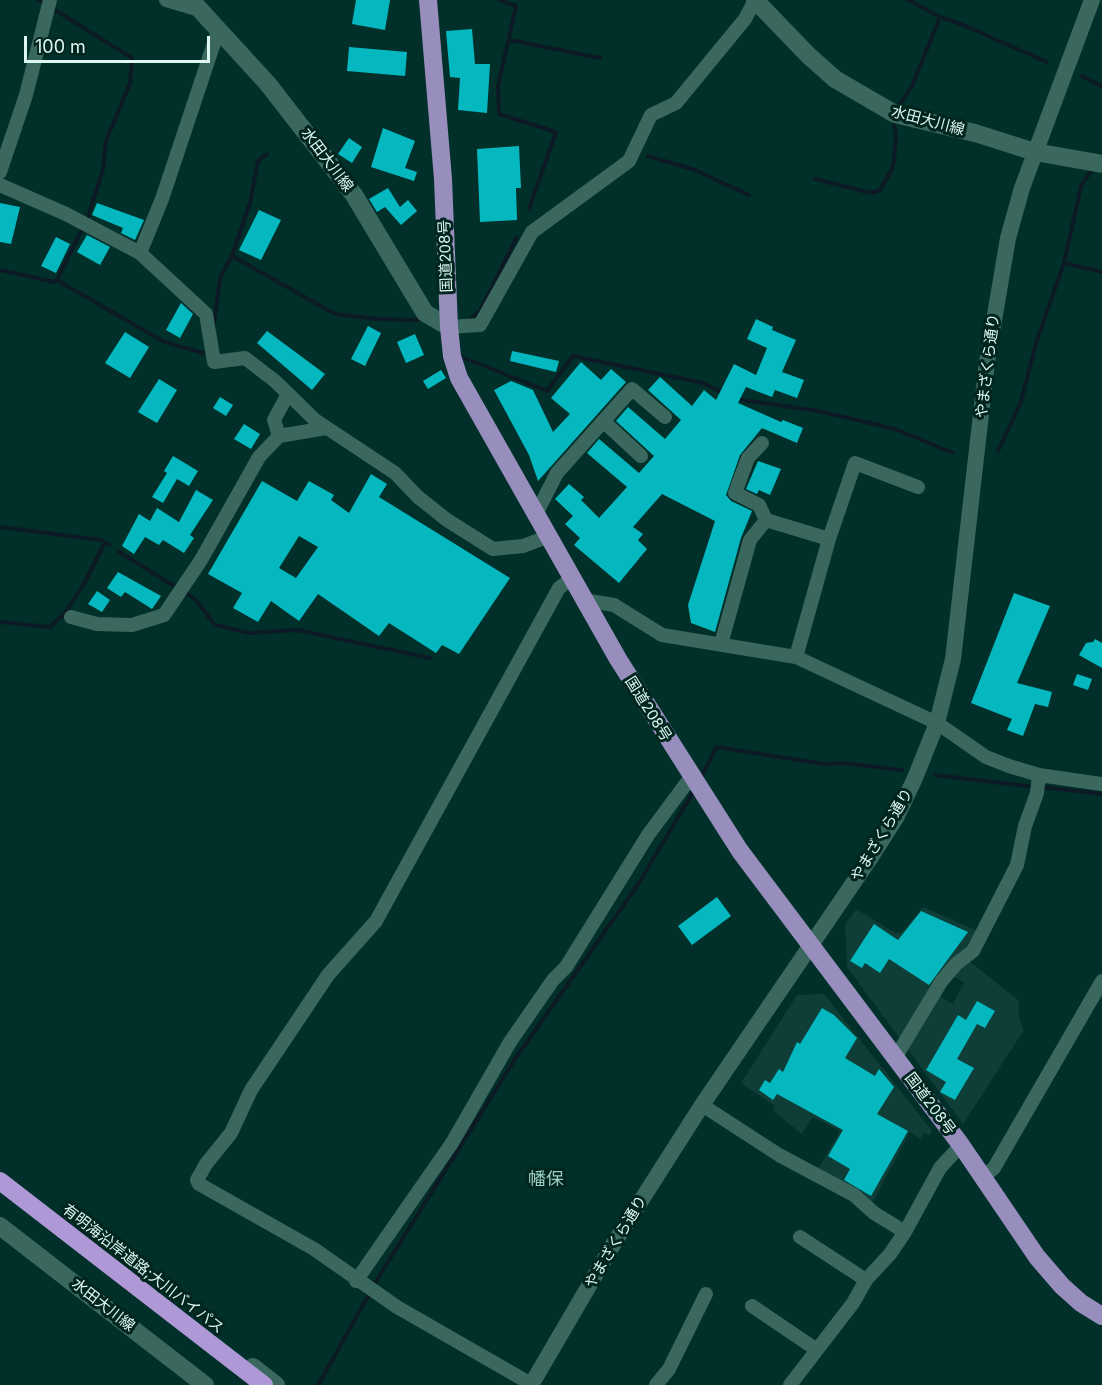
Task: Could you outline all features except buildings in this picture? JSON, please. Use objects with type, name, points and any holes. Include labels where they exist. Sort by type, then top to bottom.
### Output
[{"type":"highway","name":"国道208号","points":[[428,0],[443,179],[449,327],[452,356],[459,378],[584,600],[696,785],[769,892],[961,1145],[1037,1257],[1062,1286],[1081,1303],[1102,1316]]},
{"type":"highway","name":"有明海沿岸道路;大川バイパス","points":[[0,1181],[264,1385]]},
{"type":"highway","name":"有明海沿岸道路;大川バイパス","points":[[0,1190],[252,1385]]},
{"type":"main road","name":"水田大川線","points":[[755,0],[808,55],[835,79],[894,114],[975,133],[1035,152],[1102,164]]},
{"type":"main road","name":"水田大川線","points":[[195,5],[268,84],[354,195],[425,313],[449,327]]},
{"type":"main road","points":[[0,1172],[276,1385]]},
{"type":"main road","name":"水田大川線","points":[[0,1226],[205,1385]]},
{"type":"street","points":[[0,172],[26,95],[50,0]]},
{"type":"street","points":[[166,0],[195,5]]},
{"type":"street","points":[[449,327],[480,325],[532,232],[629,161],[651,115],[676,103],[745,19],[755,0]]},
{"type":"street","name":"やまざくら通り","points":[[532,1385],[614,1243],[702,1105],[811,947],[896,818],[915,778],[937,723],[953,659],[996,298],[1008,238],[1035,152],[1092,0]]},
{"type":"street","points":[[140,252],[162,198],[218,32]]},
{"type":"street","points":[[0,186],[66,214],[140,252],[206,314],[214,362],[245,358],[326,428],[395,473],[418,497],[447,520],[493,549],[523,546],[548,537]]},
{"type":"street","points":[[535,516],[557,473],[632,389],[665,417]]},
{"type":"street","points":[[279,436],[274,420],[288,394]]},
{"type":"street","points":[[603,421],[641,456]]},
{"type":"street","points":[[71,617],[97,624],[132,625],[164,615],[181,591],[259,457],[279,436],[326,428]]},
{"type":"street","points":[[762,443],[748,458],[735,493],[759,505],[766,520],[829,539]]},
{"type":"street","points":[[796,657],[829,539],[855,464],[918,487]]},
{"type":"street","points":[[721,644],[750,540],[766,520]]},
{"type":"street","points":[[532,1385],[381,1297],[314,1249],[207,1189],[197,1180],[206,1164],[231,1133],[251,1090],[328,975],[376,921],[559,588],[572,579]]},
{"type":"street","points":[[584,600],[614,605],[662,635],[796,657],[937,723],[986,756],[1039,775],[1102,784]]},
{"type":"street","points":[[895,1058],[940,982],[956,964],[974,951],[1017,865],[1025,826],[1037,793],[1039,775]]},
{"type":"street","points":[[357,1281],[452,1143],[510,1042],[553,980],[566,967],[642,845],[696,785]]},
{"type":"street","points":[[983,1177],[994,1168],[1097,1004],[1102,981]]},
{"type":"street","points":[[702,1105],[779,1155],[854,1195],[874,1213],[905,1232]]},
{"type":"street","points":[[790,1385],[853,1303],[866,1280],[905,1232],[940,1168],[961,1145]]},
{"type":"street","points":[[800,1237],[866,1280]]},
{"type":"street","points":[[656,1385],[669,1369],[706,1294]]},
{"type":"street","points":[[752,1306],[817,1350]]},
{"type":"shaded area","points":[[923,907],[980,932],[932,992],[953,1004],[964,983],[950,974],[969,961],[1018,1000],[1020,1021],[1024,1030],[963,1124],[847,967],[845,925],[856,909],[895,933],[902,932]]},
{"type":"shaded area","points":[[824,994],[932,1131],[929,1136],[924,1133],[920,1139],[910,1132],[871,1205],[817,1171],[840,1131],[813,1117],[802,1134],[773,1111],[775,1106],[741,1083],[797,995]]},
{"type":"waterway","points":[[499,0],[516,6],[498,86],[499,114],[556,132],[529,209]]},
{"type":"waterway","points":[[908,0],[940,17],[1047,62]]},
{"type":"waterway","points":[[0,270],[55,282],[57,280],[88,217],[103,169],[106,141],[130,83],[132,58],[55,10]]},
{"type":"waterway","points":[[897,109],[912,86],[940,17]]},
{"type":"waterway","points":[[510,40],[600,58]]},
{"type":"waterway","points":[[1082,76],[1102,86]]},
{"type":"waterway","points":[[815,179],[871,193],[880,190],[892,169],[894,160],[896,135],[893,118]]},
{"type":"waterway","points":[[214,325],[220,278],[232,256],[250,203],[258,161],[267,154]]},
{"type":"waterway","points":[[648,156],[695,170],[749,195]]},
{"type":"waterway","points":[[998,451],[1021,402],[1036,343],[1064,263],[1081,186],[1091,171]]},
{"type":"waterway","points":[[471,318],[480,311],[517,237]]},
{"type":"waterway","points":[[232,256],[335,314],[376,319],[419,320]]},
{"type":"waterway","points":[[1064,263],[1102,272]]},
{"type":"waterway","points":[[57,280],[164,342],[207,354]]},
{"type":"waterway","points":[[462,357],[547,391],[573,356],[703,383],[723,393]]},
{"type":"waterway","points":[[736,399],[818,411],[895,429],[953,453]]},
{"type":"waterway","points":[[0,527],[101,540],[110,545]]},
{"type":"waterway","points":[[0,622],[50,627],[65,613],[84,584],[105,542]]},
{"type":"waterway","points":[[119,552],[195,599],[215,625],[250,633],[297,630],[430,658]]},
{"type":"waterway","points":[[700,780],[716,747],[825,764],[843,763],[902,770]]},
{"type":"waterway","points":[[935,775],[1034,787]]},
{"type":"waterway","points":[[1041,787],[1102,794]]},
{"type":"waterway","points":[[373,1286],[515,1059],[637,886],[695,789]]},
{"type":"waterway","points":[[318,1385],[370,1293]]},
{"type":"district","name":"幡保","points":[[546,1180]]}]
